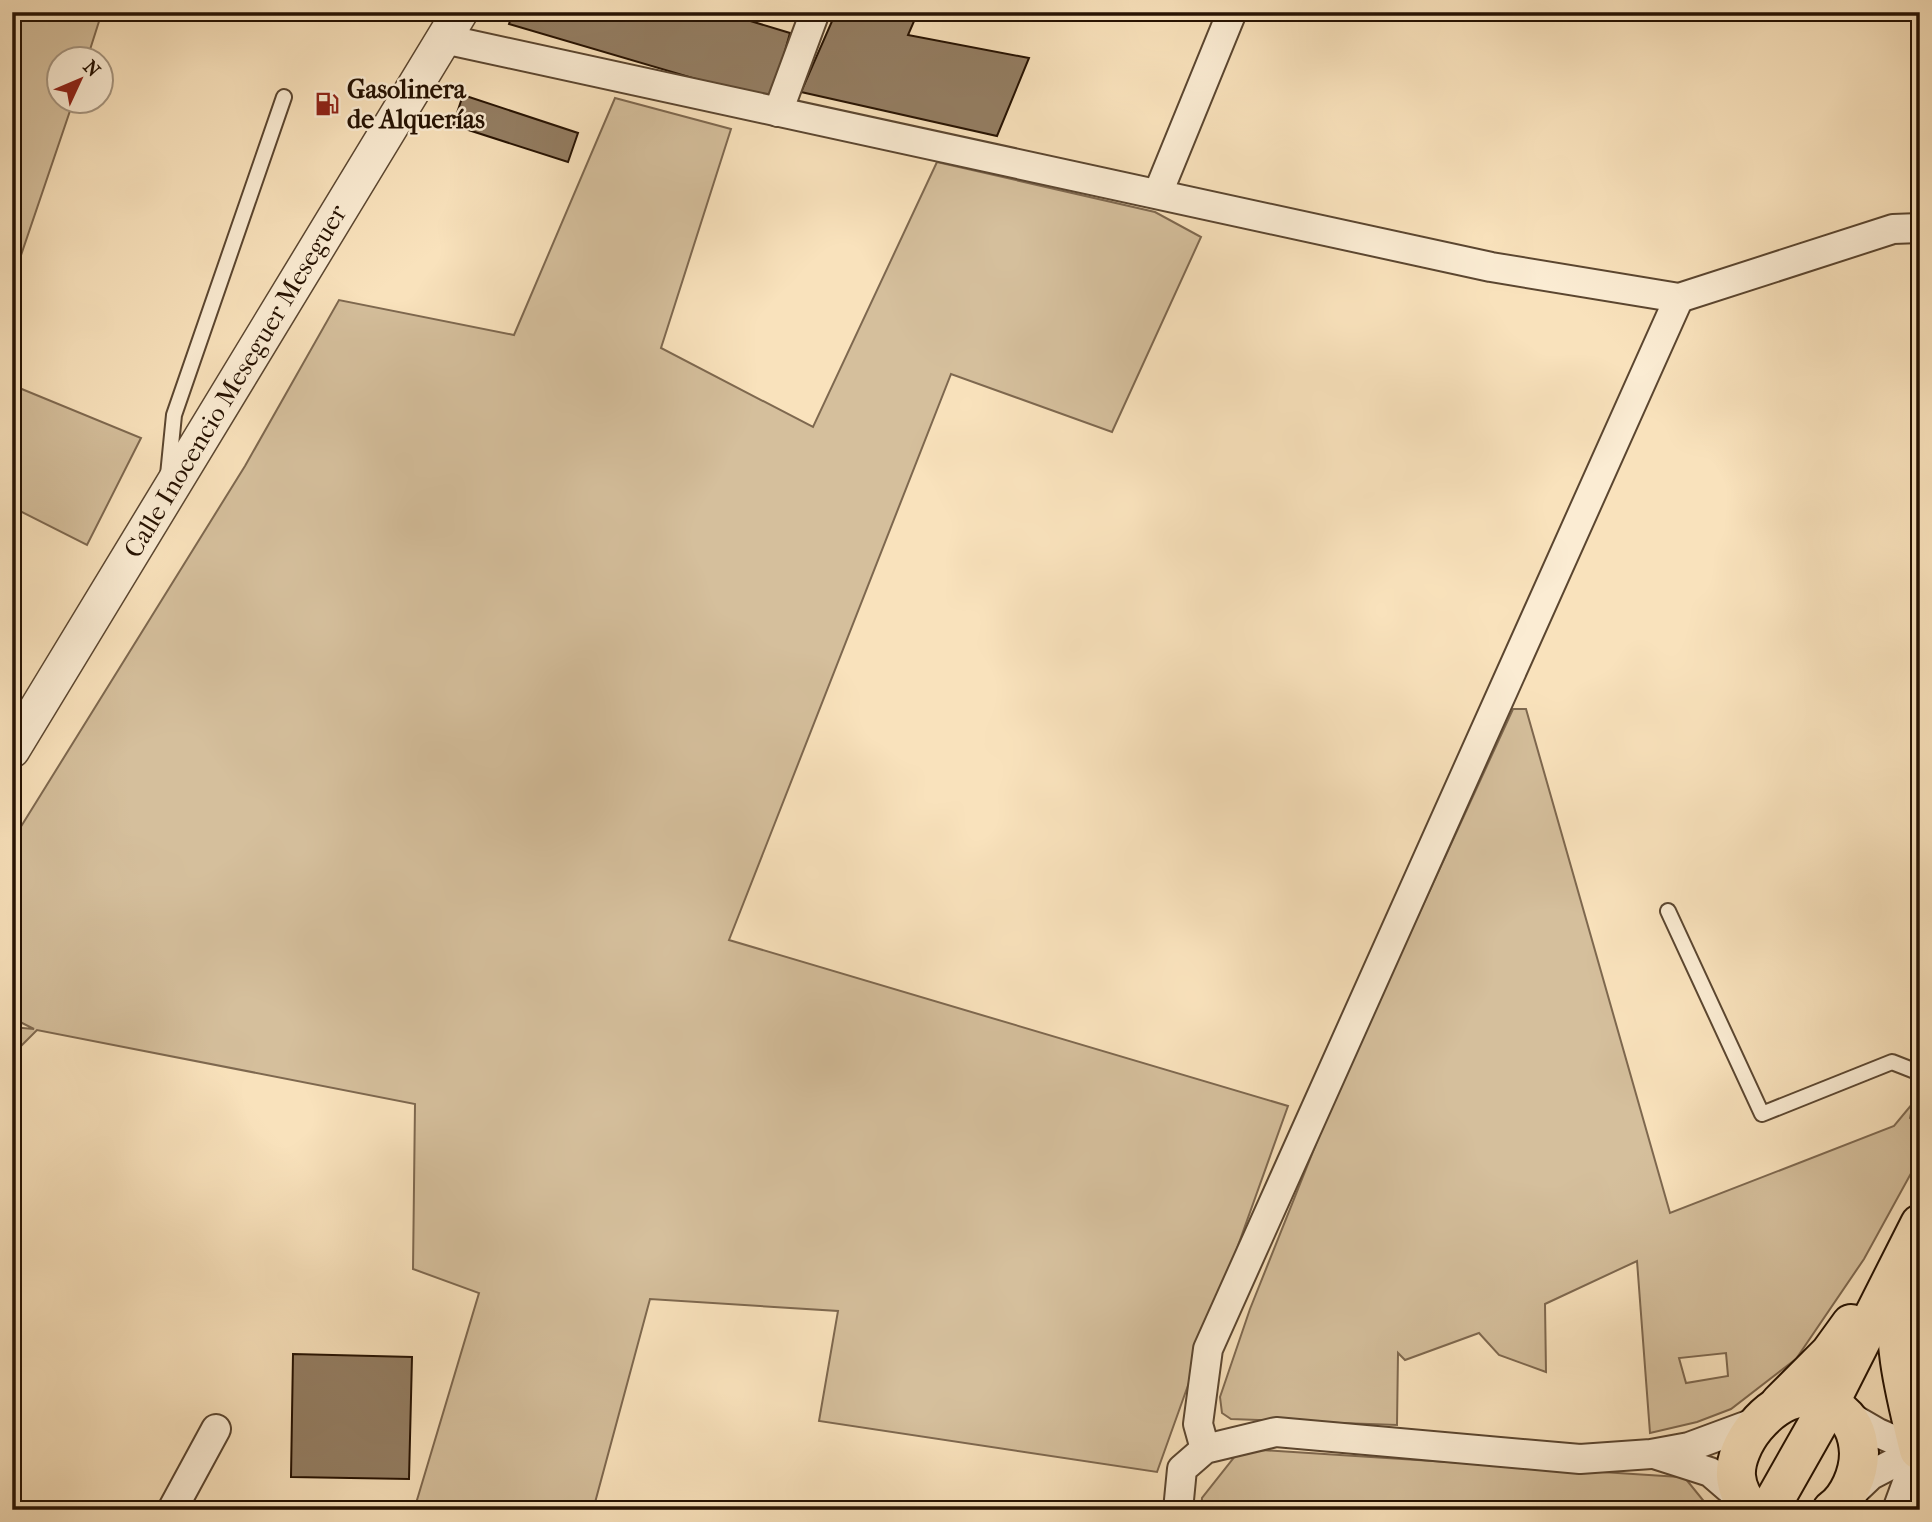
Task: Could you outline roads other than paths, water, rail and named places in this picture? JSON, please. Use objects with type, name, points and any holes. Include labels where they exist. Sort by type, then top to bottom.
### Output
[{"type":"highway","points":[[1750,1508],[1838,1410],[1912,1238]]},
{"type":"highway","points":[[1750,1508],[1738,1485],[1736,1473],[1748,1437],[1830,1353],[1912,1238]]},
{"type":"highway","points":[[1912,1238],[1897,1298],[1896,1329],[1900,1375],[1919,1451]]},
{"type":"highway","points":[[1772,1411],[1801,1397],[1816,1399],[1838,1410],[1856,1430],[1859,1461],[1849,1489],[1835,1508]]},
{"type":"highway","points":[[1710,1472],[1725,1493],[1750,1508]]},
{"type":"street","points":[[778,112],[815,12]]},
{"type":"street","points":[[1158,193],[1232,12]]},
{"type":"street","points":[[452,26],[778,112],[1491,267],[1679,298],[1893,229],[1920,228]]},
{"type":"street","name":"Calle Inocencio Meseguer Meseguer","points":[[12,750],[452,26]]},
{"type":"street","points":[[1205,1448],[1198,1423],[1208,1349],[1679,298]]},
{"type":"street","points":[[1838,1410],[1878,1433],[1919,1451]]},
{"type":"street","points":[[1178,1510],[1182,1469],[1205,1448],[1276,1432],[1580,1459],[1651,1454],[1689,1447],[1772,1411]]},
{"type":"street","points":[[172,1510],[216,1429]]},
{"type":"street","points":[[1835,1508],[1871,1475],[1919,1451]]},
{"type":"street","points":[[1897,1510],[1919,1451]]},
{"type":"street","points":[[1651,1454],[1710,1472]]},
{"type":"lane","points":[[166,494],[174,415],[285,97]]},
{"type":"lane","points":[[1668,911],[1762,1114],[1892,1062],[1920,1073]]},
{"type":"place","name":"Gasolinera de Alquerías","points":[[327,104]]}]
